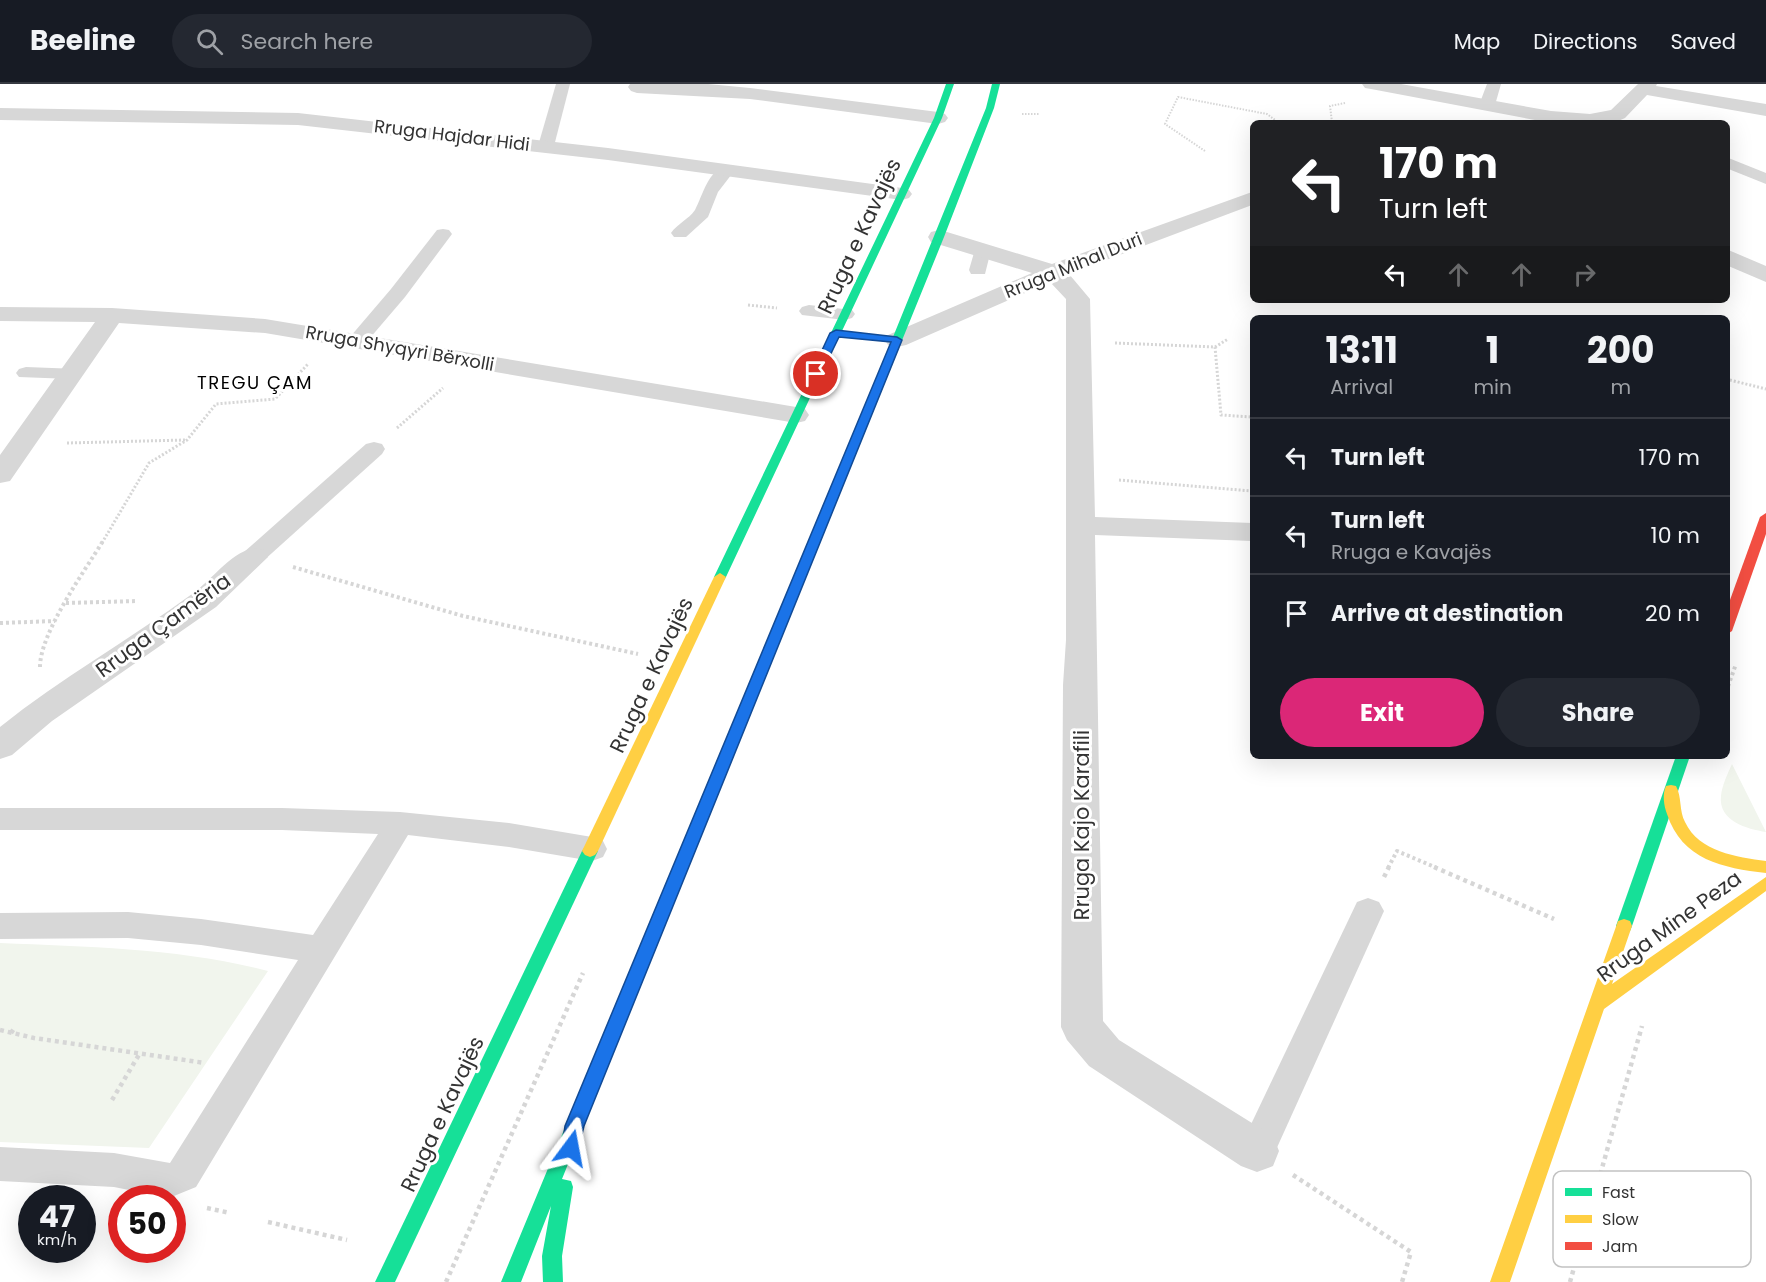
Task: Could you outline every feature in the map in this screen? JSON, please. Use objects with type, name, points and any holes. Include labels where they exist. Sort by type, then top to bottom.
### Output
[{"type":"main road","name":"Rruga e Kavajës","points":[[385,1282],[938,118],[950,84]]},
{"type":"main road","points":[[511,1282],[939,237],[990,108],[996,84]]},
{"type":"main road","points":[[836,333],[897,340]]},
{"type":"main road","points":[[1730,620],[1766,517]]},
{"type":"main road","points":[[1500,1282],[1682,759]]},
{"type":"main road","points":[[1671,790],[1672,814],[1683,834],[1700,850],[1719,859],[1747,866],[1766,867]]},
{"type":"main road","name":"Rruga Mine Peza","points":[[1597,1004],[1766,883]]},
{"type":"main road","points":[[553,1282],[552,1256],[574,1126]]},
{"type":"main road","points":[[1519,1226],[1522,1260]]},
{"type":"street","points":[[1371,84],[1575,120]]},
{"type":"street","points":[[637,86],[735,91],[938,118]]},
{"type":"street","points":[[1592,120],[1609,118],[1618,114],[1646,86],[1766,110]]},
{"type":"street","points":[[1421,93],[1469,120]]},
{"type":"street","name":"Rruga Hajdar Hidi","points":[[0,114],[298,119],[546,146],[902,194]]},
{"type":"street","name":"Rruga Mihal Duri","points":[[897,340],[969,302],[1250,199]]},
{"type":"street","name":"Rruga Kajo Karafili","points":[[939,237],[980,260],[1053,272],[1078,300],[1082,1027],[1104,1053],[1257,1152]]},
{"type":"street","points":[[1730,258],[1766,274]]},
{"type":"street","name":"Rruga Shyqyri Bërxolli","points":[[0,314],[112,315],[265,326],[796,415]]},
{"type":"street","points":[[0,475],[112,315]]},
{"type":"street","points":[[1081,525],[1250,532]]},
{"type":"street","name":"Rruga Çamëria","points":[[0,747],[40,713],[205,600],[253,557]]},
{"type":"lane","points":[[546,146],[563,84]]},
{"type":"lane","points":[[1487,105],[1494,84]]},
{"type":"lane","points":[[1730,164],[1766,179]]},
{"type":"lane","points":[[681,233],[702,213],[710,191],[727,170]]},
{"type":"lane","points":[[345,339],[399,293],[443,234]]},
{"type":"lane","points":[[809,311],[845,314]]},
{"type":"lane","points":[[26,373],[71,373]]},
{"type":"lane","name":"Rruga Çamëria","points":[[253,557],[374,449]]},
{"type":"lane","points":[[0,819],[282,819],[400,823],[509,835],[592,849]]},
{"type":"lane","points":[[0,1164],[114,1170],[170,1181],[183,1175],[400,823]]},
{"type":"lane","points":[[1257,1152],[1368,911]]},
{"type":"lane","points":[[0,926],[128,925],[201,932],[322,950]]},
{"type":"path","points":[[1205,151],[1165,124],[1178,97],[1267,114],[1275,120]]},
{"type":"path","points":[[1025,114],[1039,114]]},
{"type":"path","points":[[748,305],[778,308]]},
{"type":"path","points":[[40,713],[40,657],[55,621],[149,463],[187,440],[216,404],[275,399],[345,339]]},
{"type":"path","points":[[1078,342],[1215,347],[1228,339]]},
{"type":"path","points":[[1215,347],[1221,415],[1250,417]]},
{"type":"path","points":[[374,449],[474,361]]},
{"type":"path","points":[[1730,380],[1766,389]]},
{"type":"path","points":[[21,445],[187,440]]},
{"type":"path","points":[[1120,480],[1250,491]]},
{"type":"path","points":[[253,557],[357,583],[437,609],[546,637],[638,654]]},
{"type":"path","points":[[0,623],[55,621]]},
{"type":"path","points":[[1368,911],[1397,851],[1554,919]]},
{"type":"path","points":[[1601,1171],[1645,1015]]},
{"type":"path","points":[[11,1033],[15,1028]]},
{"type":"path","points":[[0,1030],[206,1063]]},
{"type":"path","points":[[112,1100],[140,1053]]},
{"type":"path","points":[[1257,1152],[1411,1252],[1402,1282]]},
{"type":"path","points":[[268,1222],[347,1240]]},
{"type":"path","points":[[1570,1282],[1574,1267]]},
{"type":"shaded area","points":[[1732,764],[1766,832],[1743,826],[1729,818],[1724,812],[1721,796]]},
{"type":"shaded area","points":[[0,943],[168,953],[235,963],[268,971],[149,1148],[0,1142]]},
{"type":"traffic: fast","points":[[720,577],[938,118],[950,84]]},
{"type":"traffic: fast","points":[[804,567],[939,237],[990,108],[996,84]]},
{"type":"traffic: fast","points":[[835,333],[897,340]]},
{"type":"traffic: fast","points":[[1624,926],[1682,759]]},
{"type":"traffic: fast","points":[[511,1282],[718,775]]},
{"type":"traffic: fast","points":[[385,1282],[590,851]]},
{"type":"traffic: fast","points":[[553,1282],[552,1256],[564,1187]]},
{"type":"traffic: slow","points":[[718,775],[804,567]]},
{"type":"traffic: slow","points":[[590,851],[720,577]]},
{"type":"traffic: slow","points":[[1671,790],[1673,810],[1678,826],[1687,839],[1714,856],[1766,867]]},
{"type":"traffic: slow","points":[[1597,1004],[1766,883]]},
{"type":"traffic: slow","points":[[1500,1282],[1624,926]]},
{"type":"traffic: jam","points":[[1730,620],[1766,517]]},
{"type":"district","name":"TREGU ÇAM","points":[[255,382]]},
{"type":"route","points":[[571,1148],[574,1126],[897,340],[836,333],[816,374]]}]
